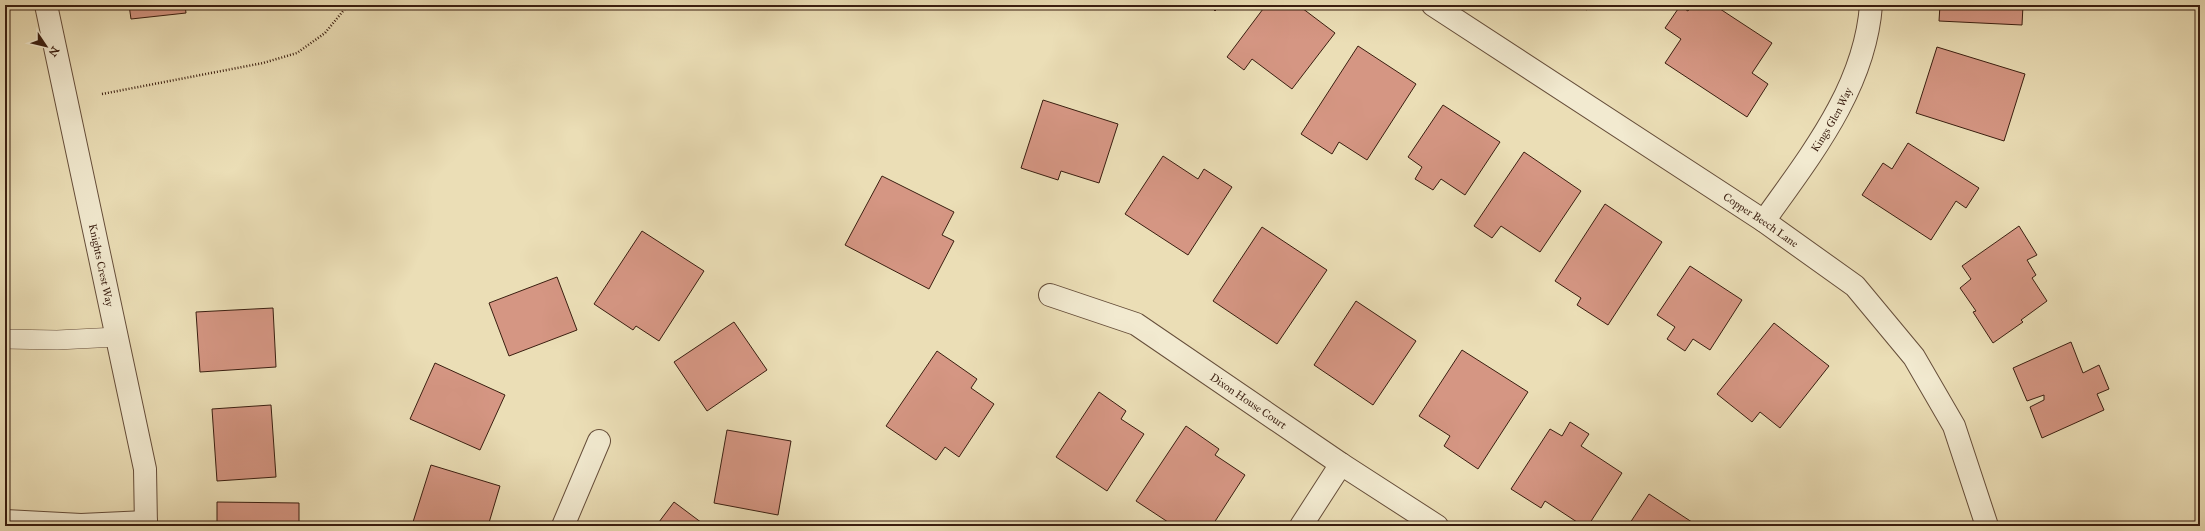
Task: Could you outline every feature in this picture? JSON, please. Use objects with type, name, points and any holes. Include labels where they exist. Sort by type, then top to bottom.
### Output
[{"type":"street","name":"Knights Crest Way","points":[[46,5],[145,469],[146,524]]},
{"type":"street","name":"Copper Beech Lane","points":[[1433,5],[1764,221],[1855,286],[1914,357],[1954,426],[1987,526]]},
{"type":"street","name":"Kings Glen Way","points":[[1764,221],[1831,123],[1855,75],[1870,17],[1871,5]]},
{"type":"street","name":"Dixon House Court","points":[[1050,295],[1136,324],[1341,464],[1437,526]]},
{"type":"street","points":[[563,526],[599,441]]},
{"type":"street","points":[[1301,526],[1341,464]]},
{"type":"street","points":[[5,521],[81,525],[146,524]]},
{"type":"lane","points":[[5,338],[56,340],[117,337]]},
{"type":"path","points":[[102,94],[263,63],[297,53],[325,33],[348,5]]},
{"type":"building","points":[[129,5],[185,5],[186,13],[131,19]]},
{"type":"building","points":[[1209,5],[1221,5],[1215,11]]},
{"type":"building","points":[[1266,5],[1298,5],[1335,33],[1292,89],[1252,59],[1244,70],[1227,57]]},
{"type":"building","points":[[1578,5],[1590,5],[1587,10]]},
{"type":"building","points":[[1692,5],[1714,5],[1772,43],[1752,73],[1768,84],[1747,117],[1665,63],[1681,39],[1665,28],[1680,6],[1688,11]]},
{"type":"building","points":[[1940,5],[2023,5],[2022,25],[1939,21]]},
{"type":"building","points":[[1358,46],[1416,84],[1367,160],[1339,142],[1332,154],[1301,134]]},
{"type":"building","points":[[1937,47],[2025,74],[2004,141],[1916,113]]},
{"type":"building","points":[[1043,100],[1118,124],[1099,183],[1061,171],[1058,180],[1021,168]]},
{"type":"building","points":[[1443,105],[1500,142],[1465,195],[1441,179],[1433,190],[1415,179],[1422,167],[1408,157]]},
{"type":"building","points":[[1908,143],[1979,188],[1966,208],[1956,201],[1931,240],[1862,195],[1883,163],[1892,169]]},
{"type":"building","points":[[1524,152],[1581,191],[1540,252],[1501,226],[1492,238],[1474,226]]},
{"type":"building","points":[[1163,156],[1198,179],[1204,169],[1232,187],[1188,255],[1125,214]]},
{"type":"building","points":[[882,176],[954,212],[942,235],[954,241],[929,289],[845,245]]},
{"type":"building","points":[[1605,204],[1662,242],[1608,325],[1577,305],[1581,298],[1555,281]]},
{"type":"building","points":[[2019,226],[2037,255],[2027,260],[2036,275],[2032,278],[2047,301],[2021,320],[2023,322],[1993,343],[1973,312],[1976,311],[1960,288],[1971,279],[1962,266]]},
{"type":"building","points":[[1262,227],[1327,270],[1277,344],[1213,301]]},
{"type":"building","points":[[642,231],[704,271],[659,341],[636,326],[633,330],[594,304]]},
{"type":"building","points":[[1690,266],[1742,300],[1710,350],[1693,339],[1685,351],[1667,339],[1675,327],[1657,315]]},
{"type":"building","points":[[557,277],[577,330],[509,356],[489,303]]},
{"type":"building","points":[[1356,301],[1416,341],[1373,405],[1314,365]]},
{"type":"building","points":[[273,308],[276,367],[200,372],[196,312]]},
{"type":"building","points":[[734,322],[767,370],[707,411],[674,362]]},
{"type":"building","points":[[1774,323],[1829,366],[1780,428],[1760,412],[1752,422],[1717,394]]},
{"type":"building","points":[[2071,342],[2083,373],[2099,365],[2109,389],[2097,394],[2104,410],[2042,438],[2030,407],[2044,400],[2044,395],[2027,401],[2013,368]]},
{"type":"building","points":[[1462,350],[1528,392],[1478,469],[1444,446],[1450,436],[1419,416]]},
{"type":"building","points":[[937,351],[977,379],[971,388],[994,404],[959,457],[945,447],[936,460],[886,426]]},
{"type":"building","points":[[435,363],[505,395],[480,450],[410,419]]},
{"type":"building","points":[[1099,392],[1126,411],[1121,419],[1144,434],[1107,491],[1056,457]]},
{"type":"building","points":[[271,405],[276,477],[217,481],[212,409]]},
{"type":"building","points":[[1570,422],[1589,434],[1581,446],[1622,473],[1588,526],[1583,526],[1545,501],[1541,508],[1511,489],[1550,429],[1562,436]]},
{"type":"building","points":[[1186,426],[1219,449],[1215,455],[1245,475],[1212,526],[1174,526],[1136,501]]},
{"type":"building","points":[[727,430],[791,441],[778,515],[714,503]]},
{"type":"building","points":[[431,465],[500,486],[488,526],[426,526],[413,522]]},
{"type":"building","points":[[1649,494],[1698,526],[1628,526]]},
{"type":"building","points":[[217,502],[299,503],[299,526],[217,526]]},
{"type":"building","points":[[674,502],[706,526],[656,526]]}]
